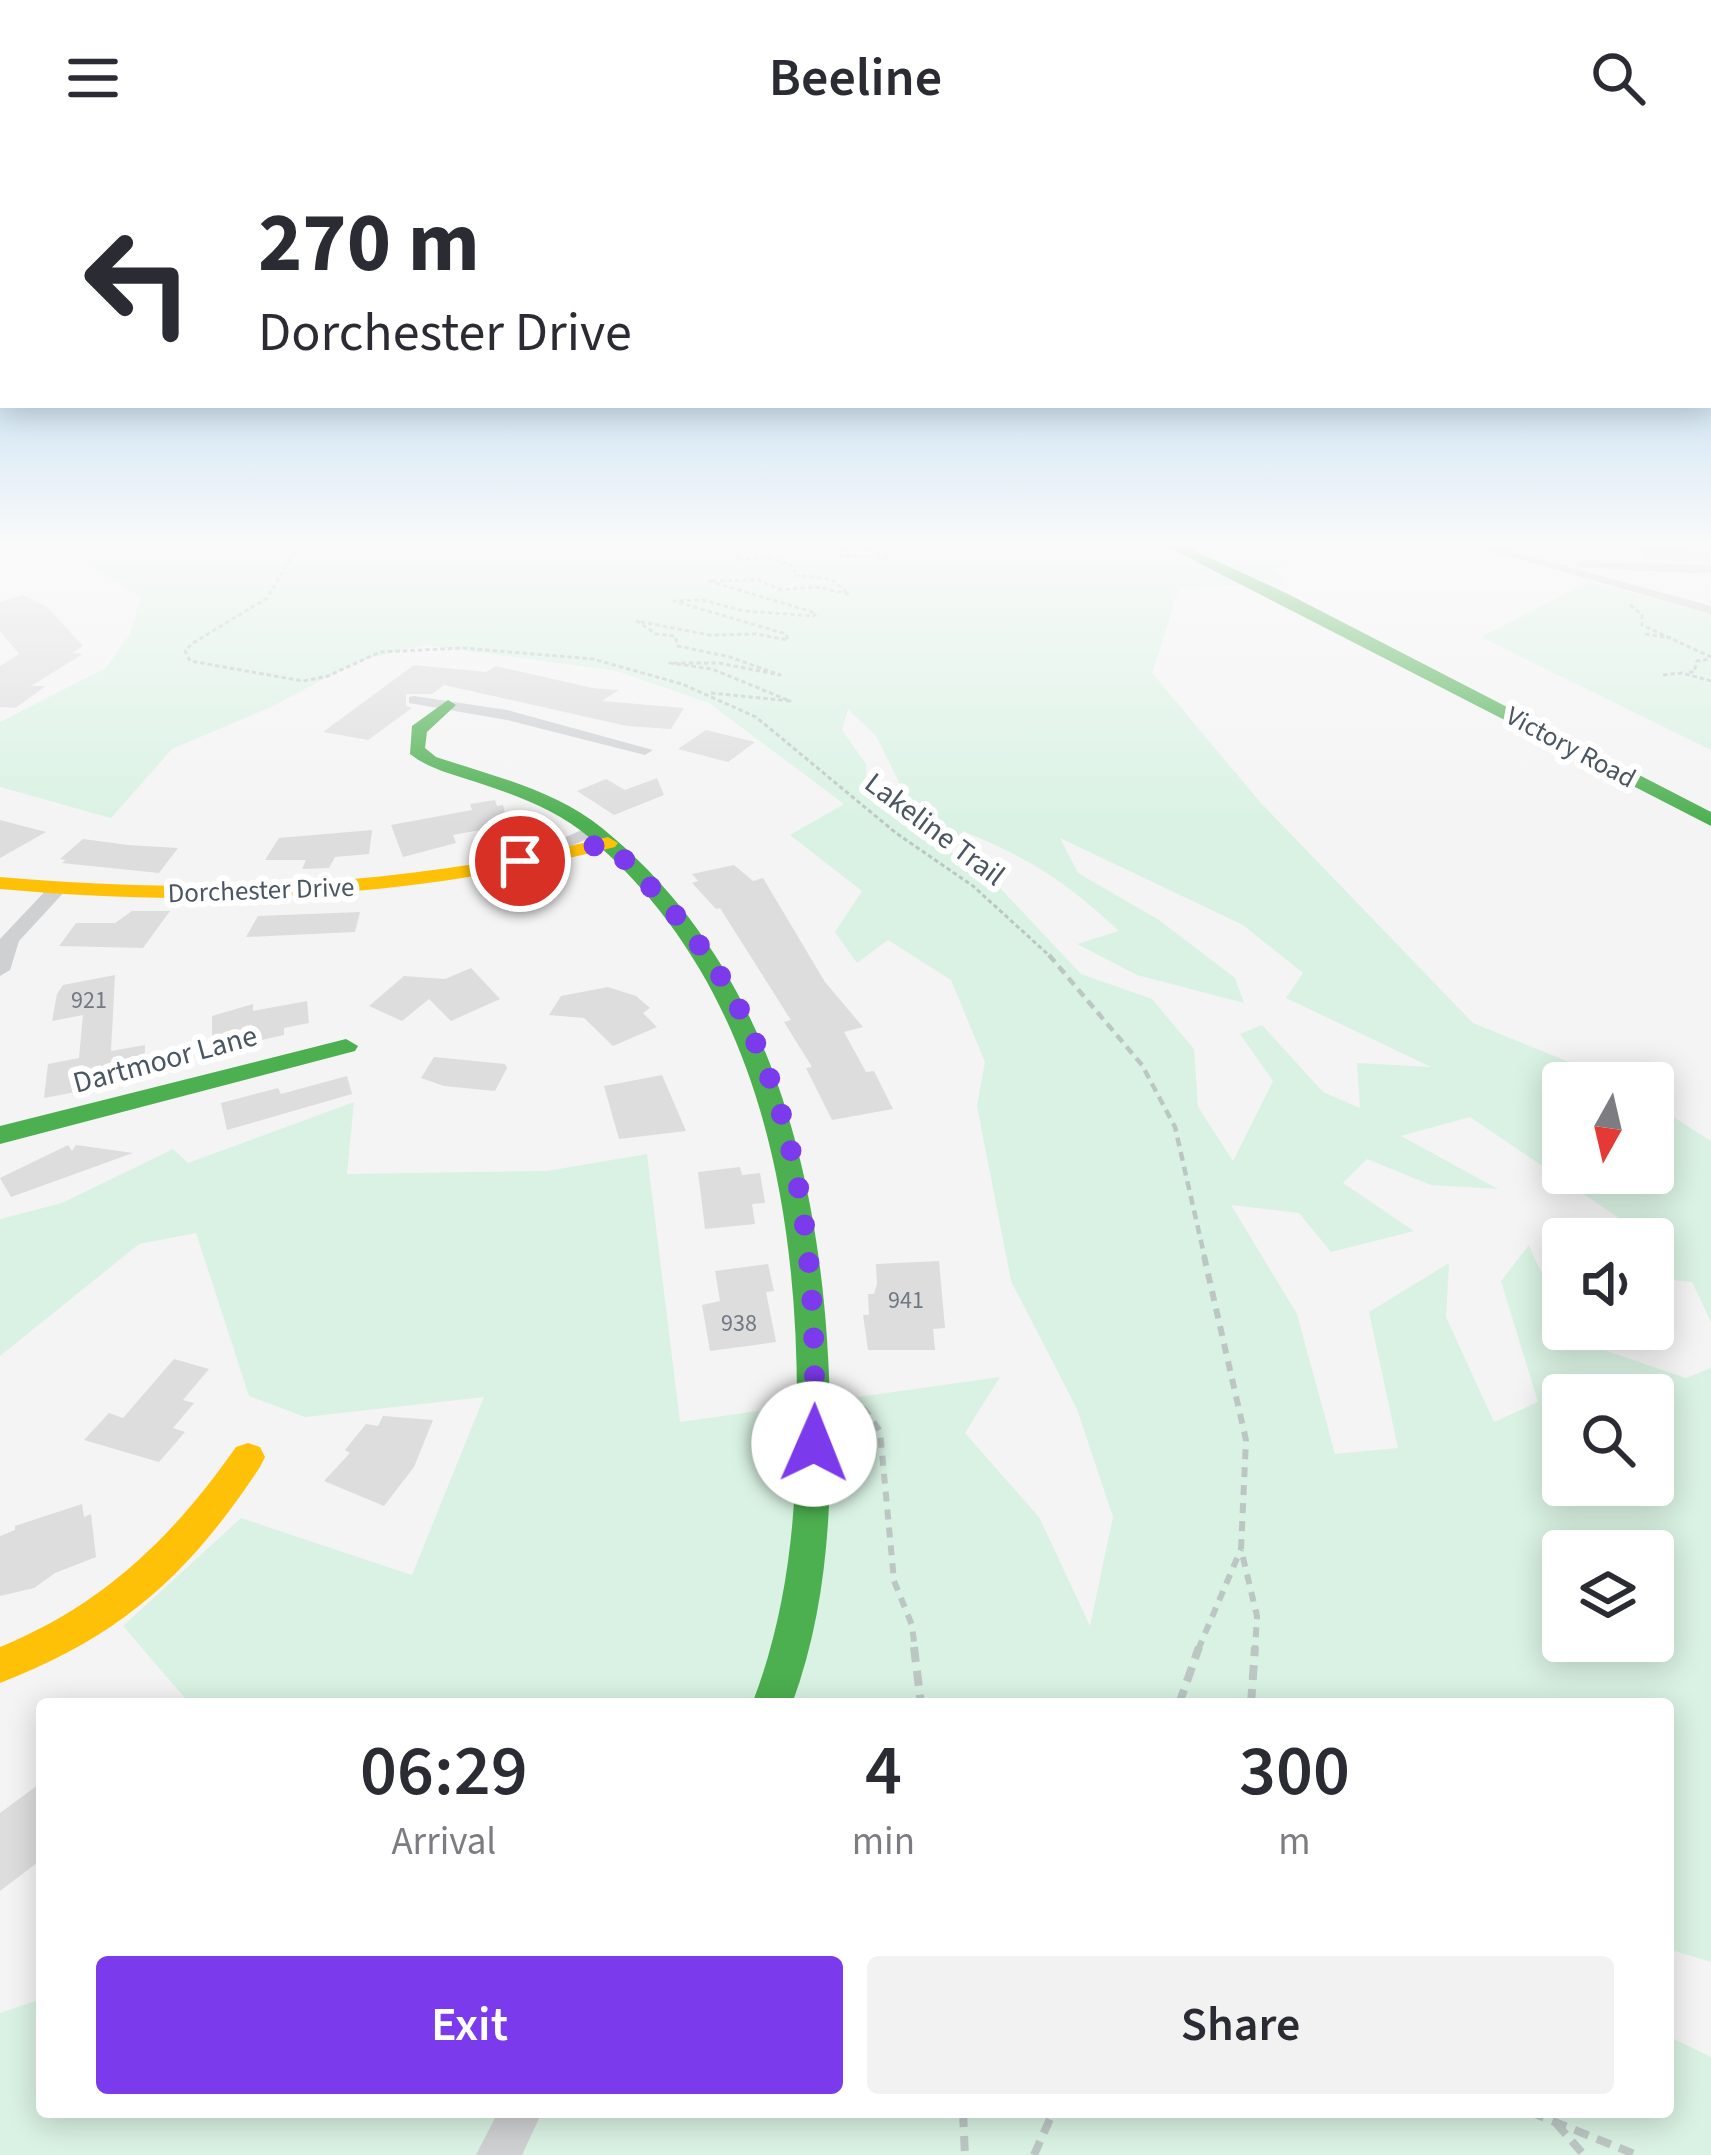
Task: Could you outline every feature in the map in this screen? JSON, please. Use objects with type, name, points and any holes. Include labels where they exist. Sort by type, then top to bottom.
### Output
[{"type":"street","name":"Victory Road","points":[[1363,639],[1711,820]]},
{"type":"street","points":[[414,700],[645,750]]},
{"type":"street","points":[[448,705],[415,735],[414,745],[421,755],[536,796],[601,837],[706,954],[735,1002],[773,1090],[796,1168],[808,1234],[815,1318],[811,1569],[794,1654],[775,1698]]},
{"type":"street","name":"Dorchester Drive","points":[[0,883],[58,890],[316,891],[413,881],[520,861],[601,837]]},
{"type":"street","points":[[0,970],[10,939],[58,890]]},
{"type":"street","name":"Dartmoor Lane","points":[[0,1136],[346,1046]]},
{"type":"street","points":[[0,1665],[89,1626],[139,1593],[199,1533],[248,1457]]},
{"type":"street","points":[[498,2155],[518,2118]]},
{"type":"path","name":"Lakeline Trail","points":[[199,639],[185,651],[190,661],[303,681],[380,652],[463,648],[593,659],[709,694],[755,717],[896,832],[1004,912],[1095,1003],[1142,1065],[1175,1127],[1246,1440],[1241,1549],[1257,1616],[1251,1698]]},
{"type":"path","points":[[676,639],[678,646],[732,654],[780,676],[719,662],[670,663],[712,669],[790,701],[709,694]]},
{"type":"path","points":[[1670,639],[1683,642]]},
{"type":"path","points":[[1676,639],[1711,658]]},
{"type":"path","points":[[1663,675],[1694,672],[1697,661],[1711,658]]},
{"type":"path","points":[[1682,673],[1711,681]]},
{"type":"path","points":[[815,1402],[852,1403],[873,1417],[880,1430],[894,1581],[912,1625],[920,1698]]},
{"type":"path","points":[[1181,1698],[1241,1549]]},
{"type":"path","points":[[963,2118],[965,2155]]},
{"type":"path","points":[[1034,2155],[1050,2118]]},
{"type":"path","points":[[1552,2118],[1584,2155]]},
{"type":"path","points":[[1552,2118],[1637,2155]]},
{"type":"green space","points":[[126,639],[1163,639],[1152,673],[1260,802],[1473,1023],[1569,1062],[1542,1062],[1542,1166],[1470,1117],[1401,1136],[1498,1189],[1431,1185],[1367,1159],[1343,1183],[1414,1231],[1331,1252],[1299,1213],[1231,1205],[1297,1314],[1335,1454],[1398,1448],[1369,1312],[1449,1263],[1446,1317],[1494,1422],[1538,1402],[1501,1281],[1529,1245],[1542,1271],[1542,1350],[1604,1350],[1686,1378],[1711,1368],[1711,1962],[1674,1951],[1674,1698],[185,1698],[123,1626],[241,1518],[412,1575],[484,1397],[305,1417],[249,1396],[196,1233],[139,1244],[0,1356],[0,1219],[62,1203],[173,1149],[188,1163],[354,1102],[347,1174],[547,1171],[647,1154],[680,1422],[1000,1377],[965,1433],[1039,1517],[1090,1626],[1113,1517],[1077,1409],[1011,1281],[977,1106],[985,1062],[951,980],[888,940],[857,963],[835,932],[862,891],[790,835],[844,804],[709,703],[617,671],[424,645],[356,662],[271,707],[172,749],[111,818],[0,787],[0,722],[106,668]],"holes":[[[848,709],[876,736],[900,784],[867,796],[866,764],[842,730]],[[963,831],[1064,885],[1119,931],[1077,944],[1137,975],[1244,1003],[1235,978],[1159,920],[1078,873],[1060,838],[1243,925],[1303,973],[1286,998],[1431,1067],[1357,1063],[1360,1108],[1323,1092],[1262,1025],[1240,1034],[1273,1081],[1233,1161],[1198,1107],[1194,1049],[1152,999],[1081,974],[985,872],[950,852]]]},
{"type":"green space","points":[[1486,639],[1711,639],[1711,750]]},
{"type":"green space","points":[[1674,1117],[1711,1141],[1711,1322],[1692,1282],[1674,1280],[1674,1218],[1619,1218],[1584,1194],[1674,1194]]},
{"type":"green space","points":[[36,2001],[36,2118],[1674,2118],[1674,2039],[1711,2057],[1711,2155],[0,2155],[0,2013]]},
{"type":"building","points":[[7,639],[77,639],[83,646],[72,653],[83,654],[31,686],[46,686],[15,708],[0,707],[0,666],[19,654]]},
{"type":"building","points":[[414,665],[486,672],[496,666],[619,690],[602,701],[684,708],[671,729],[627,726],[444,685],[432,694],[406,694],[406,706],[412,708],[368,740],[323,732]]},
{"type":"building","points":[[706,730],[755,742],[728,762],[678,749]]},
{"type":"building","points":[[657,778],[664,795],[614,815],[577,791],[606,779],[625,790]]},
{"type":"building","points":[[495,800],[497,806],[503,805],[508,825],[453,835],[456,843],[403,857],[391,825],[472,810],[470,804]]},
{"type":"building","points":[[0,820],[46,832],[0,858]]},
{"type":"building","points":[[372,830],[369,854],[335,857],[329,868],[302,869],[306,860],[265,860],[279,838]]},
{"type":"building","points":[[83,839],[178,848],[159,873],[62,863],[66,860],[60,859]]},
{"type":"building","points":[[734,865],[753,881],[763,878],[825,982],[863,1027],[844,1032],[866,1072],[874,1071],[893,1109],[832,1120],[806,1068],[812,1067],[784,1022],[791,1020],[720,908],[692,883],[698,881],[692,874]]},
{"type":"building","points":[[132,911],[170,911],[143,948],[59,946],[76,923],[115,923]]},
{"type":"building","points":[[360,912],[355,932],[246,937],[258,916]]},
{"type":"building","points":[[471,968],[500,999],[451,1021],[429,999],[402,1021],[369,1006],[404,976],[445,979]]},
{"type":"building","points":[[115,975],[111,1051],[145,1045],[144,1079],[44,1098],[48,1064],[79,1058],[83,1015],[52,1021],[57,994],[63,985]]},
{"type":"building","points":[[608,987],[636,996],[650,1008],[643,1013],[657,1027],[613,1046],[584,1018],[549,1015],[561,996]]},
{"type":"building","points":[[307,1001],[309,1023],[284,1028],[284,1035],[212,1051],[212,1016],[253,1004],[253,1011]]},
{"type":"building","points":[[434,1057],[505,1064],[507,1068],[495,1091],[444,1086],[421,1078]]},
{"type":"building","points":[[662,1075],[686,1131],[619,1139],[604,1086]]},
{"type":"building","points":[[347,1076],[352,1094],[227,1130],[221,1103],[278,1088],[281,1094]]},
{"type":"building","points":[[68,1145],[72,1151],[76,1145],[133,1153],[11,1197],[0,1178]]},
{"type":"building","points":[[740,1167],[742,1175],[760,1173],[765,1203],[752,1204],[755,1224],[705,1229],[698,1172]]},
{"type":"building","points":[[939,1261],[945,1328],[933,1329],[935,1350],[868,1350],[863,1315],[869,1315],[868,1294],[874,1294],[877,1284],[876,1264]]},
{"type":"building","points":[[768,1264],[774,1291],[766,1292],[776,1342],[710,1351],[702,1305],[720,1301],[715,1271]]},
{"type":"building","points":[[174,1359],[209,1369],[183,1400],[194,1403],[173,1428],[185,1432],[159,1462],[84,1440],[109,1413],[123,1418]]},
{"type":"building","points":[[383,1416],[433,1420],[414,1467],[384,1506],[324,1481],[350,1453],[345,1450],[366,1424],[378,1426]]},
{"type":"building","points":[[82,1504],[84,1517],[91,1514],[96,1557],[55,1573],[34,1588],[0,1596],[0,1536],[15,1526]]},
{"type":"building","points":[[36,1786],[36,1864],[0,1891],[0,1813]]},
{"type":"traffic: fast","points":[[1364,639],[1711,820]]},
{"type":"traffic: fast","points":[[448,705],[418,730],[416,750],[430,761],[558,808],[596,833],[658,892],[707,958],[746,1030],[775,1107],[795,1187],[807,1270],[814,1436],[810,1539],[801,1605],[774,1698]]},
{"type":"traffic: fast","points":[[0,1135],[346,1046]]},
{"type":"traffic: slow","points":[[0,883],[150,893],[306,891],[461,875],[608,843]]},
{"type":"traffic: slow","points":[[0,1665],[79,1629],[143,1584],[197,1527],[248,1457]]},
{"type":"route","points":[[520,861],[608,843],[694,938],[735,1002],[779,1107],[808,1234],[815,1318],[814,1444]]}]
